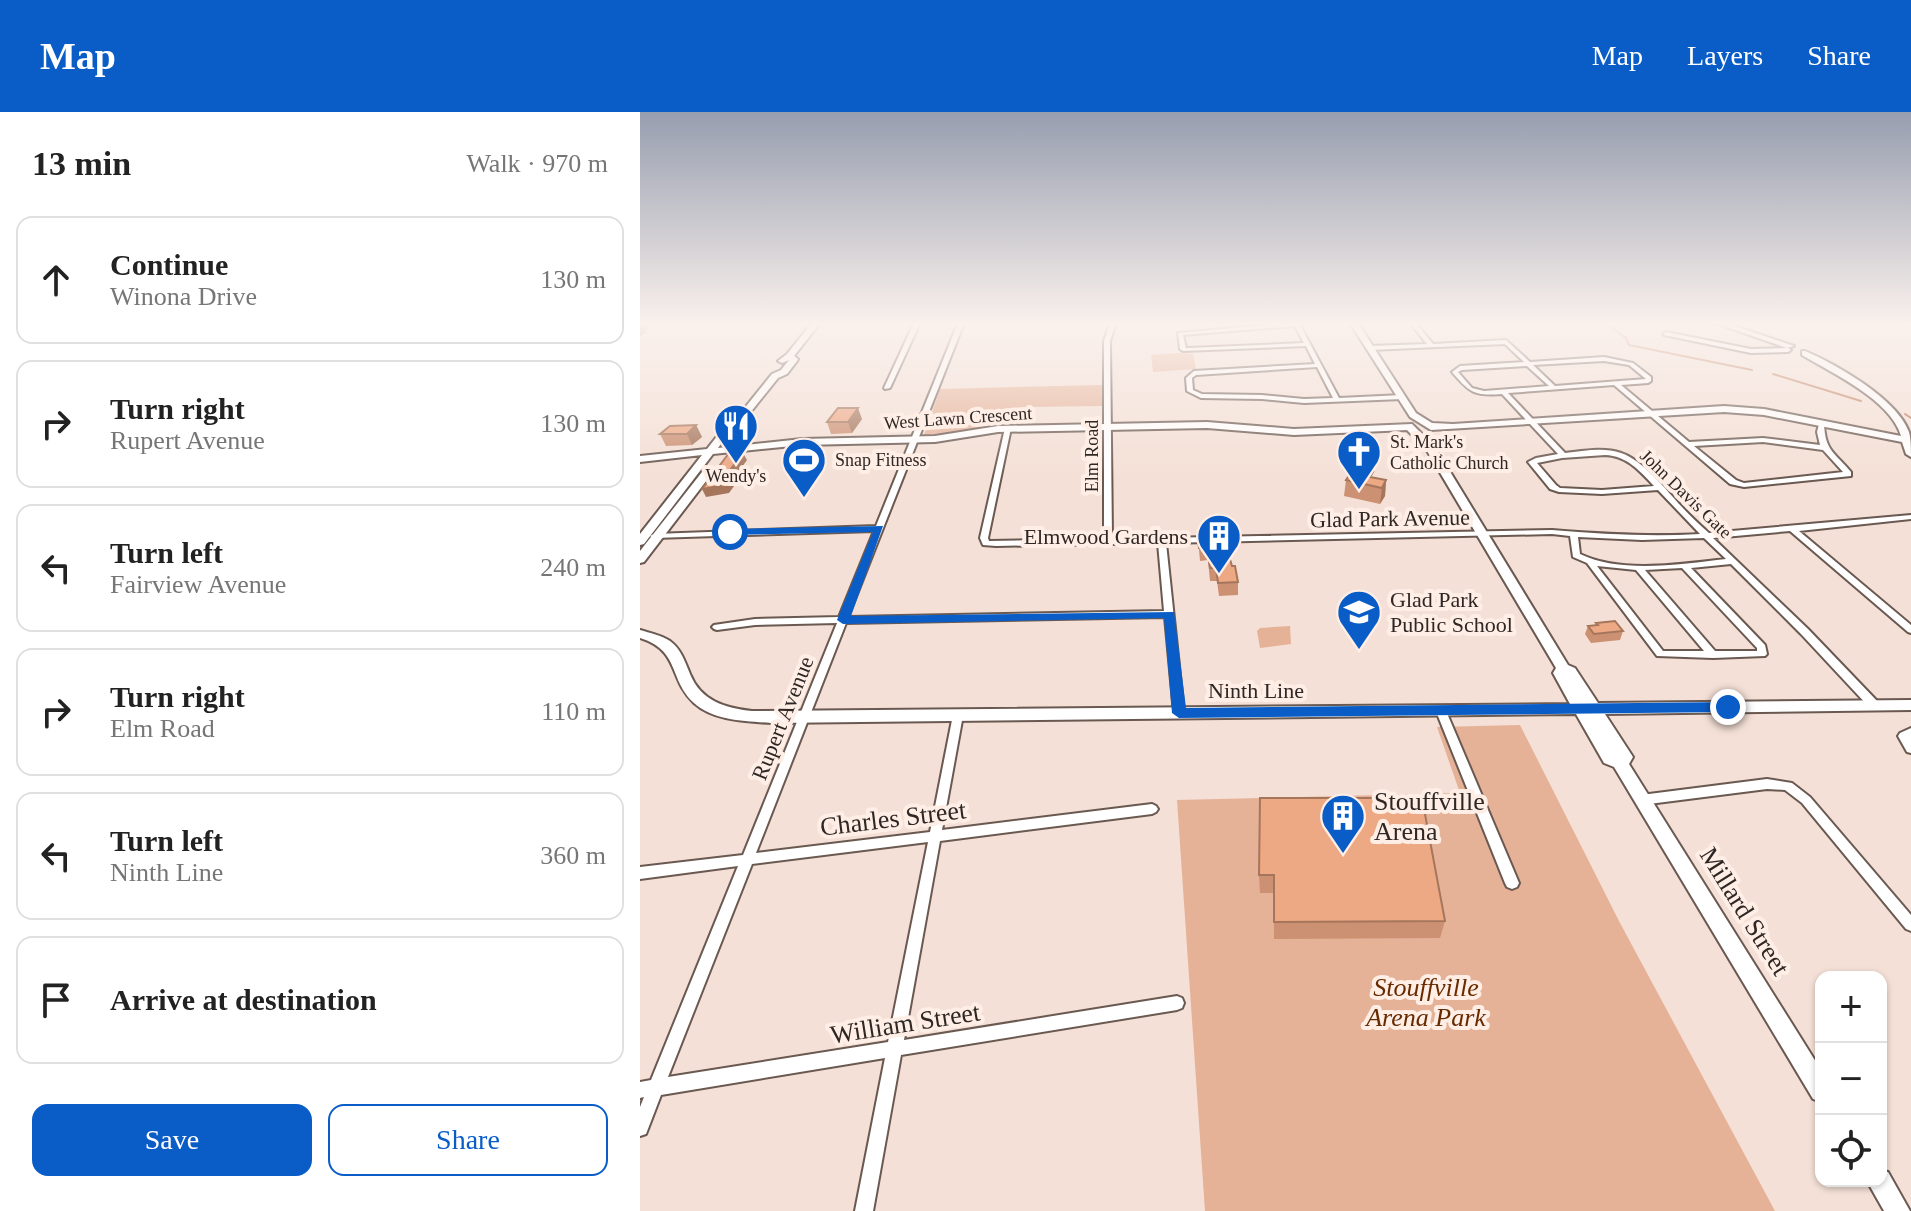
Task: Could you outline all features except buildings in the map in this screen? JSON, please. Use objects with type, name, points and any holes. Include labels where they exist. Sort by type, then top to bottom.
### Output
[{"type":"street","points":[[640,559],[647,538],[725,432],[734,427],[779,374]]},
{"type":"street","points":[[887,388],[893,374]]},
{"type":"street","name":"Rupert Avenue","points":[[640,1128],[648,1089],[747,860],[941,374]]},
{"type":"street","name":"Elm Road","points":[[1107,374],[1108,541]]},
{"type":"street","points":[[1193,374],[1189,378],[1191,394],[1211,397],[1337,400],[1402,397]]},
{"type":"street","points":[[1324,374],[1337,400]]},
{"type":"street","name":"Millard Street","points":[[1387,374],[1563,668],[1560,673],[1586,709],[1610,759],[1620,763],[1815,1081]]},
{"type":"street","points":[[1460,374],[1470,389],[1484,393],[1649,378],[1644,374]]},
{"type":"street","points":[[1540,374],[1554,388]]},
{"type":"street","points":[[1839,374],[1870,394],[1902,427],[1911,454]]},
{"type":"street","points":[[1615,383],[1733,482],[1744,485],[1848,474],[1824,448],[1820,438],[1822,424]]},
{"type":"street","points":[[1503,391],[1564,456]]},
{"type":"street","name":"West Lawn Crescent","points":[[640,459],[802,442],[915,439],[1008,428],[1207,425],[1294,432],[1386,430],[1724,409],[1764,412],[1906,440]]},
{"type":"street","points":[[647,538],[724,449],[737,432],[734,427]]},
{"type":"street","name":"Glad Park Avenue","points":[[1008,428],[984,538],[986,543],[1552,532],[1656,540],[1911,517]]},
{"type":"street","points":[[1688,444],[1763,440],[1824,448]]},
{"type":"street","name":"John Davis Gate","points":[[1564,456],[1623,455],[1733,561],[1874,705]]},
{"type":"street","points":[[1564,456],[1532,462],[1559,490],[1602,492],[1658,488]]},
{"type":"street","points":[[647,538],[880,528]]},
{"type":"street","points":[[1791,528],[1911,630]]},
{"type":"street","points":[[1574,535],[1576,555],[1591,564],[1660,654],[1762,654],[1762,647],[1684,566]]},
{"type":"street","points":[[1162,540],[1179,713]]},
{"type":"street","points":[[1591,564],[1638,567],[1733,561]]},
{"type":"street","points":[[1638,567],[1713,655]]},
{"type":"street","points":[[717,627],[755,622],[1169,614]]},
{"type":"street","name":"Ninth Line","points":[[640,634],[669,646],[681,663],[684,677],[697,698],[712,708],[739,715],[804,718],[1911,705]]},
{"type":"street","points":[[1441,711],[1512,883]]},
{"type":"street","points":[[864,1211],[958,715]]},
{"type":"street","points":[[1911,732],[1904,736],[1911,749]]},
{"type":"street","points":[[1641,800],[1767,784],[1788,786],[1806,800],[1911,925]]},
{"type":"street","name":"Charles Street","points":[[640,873],[1152,809]]},
{"type":"street","name":"William Street","points":[[648,1089],[1177,1003]]},
{"type":"street","points":[[1883,1187],[1898,1211]]},
{"type":"green space","points":[[1102,385],[1102,406],[1027,407],[1023,426],[924,435],[940,389]]},
{"type":"green space","points":[[1290,626],[1291,644],[1260,648],[1257,631],[1260,628]]},
{"type":"green space","name":"Stouffville Arena Park","points":[[1520,725],[1620,923],[1775,1211],[1205,1211],[1177,800],[1460,793],[1437,727]]},
{"type":"waterway","points":[[1774,374],[1861,401]]},
{"type":"waterway","points":[[1905,414],[1911,418]]},
{"type":"place","name":"Wendy's","points":[[736,465]]},
{"type":"place","name":"St. Mark's Catholic Church","points":[[1359,491]]},
{"type":"place","name":"Snap Fitness","points":[[804,499]]},
{"type":"place","name":"Elmwood Gardens","points":[[1219,575]]},
{"type":"place","name":"Glad Park Public School","points":[[1359,651]]},
{"type":"place","name":"Stouffville Arena","points":[[1343,855]]},
{"type":"route","points":[[730,532],[880,528],[843,620],[1169,614],[1179,713],[1728,707]]}]
